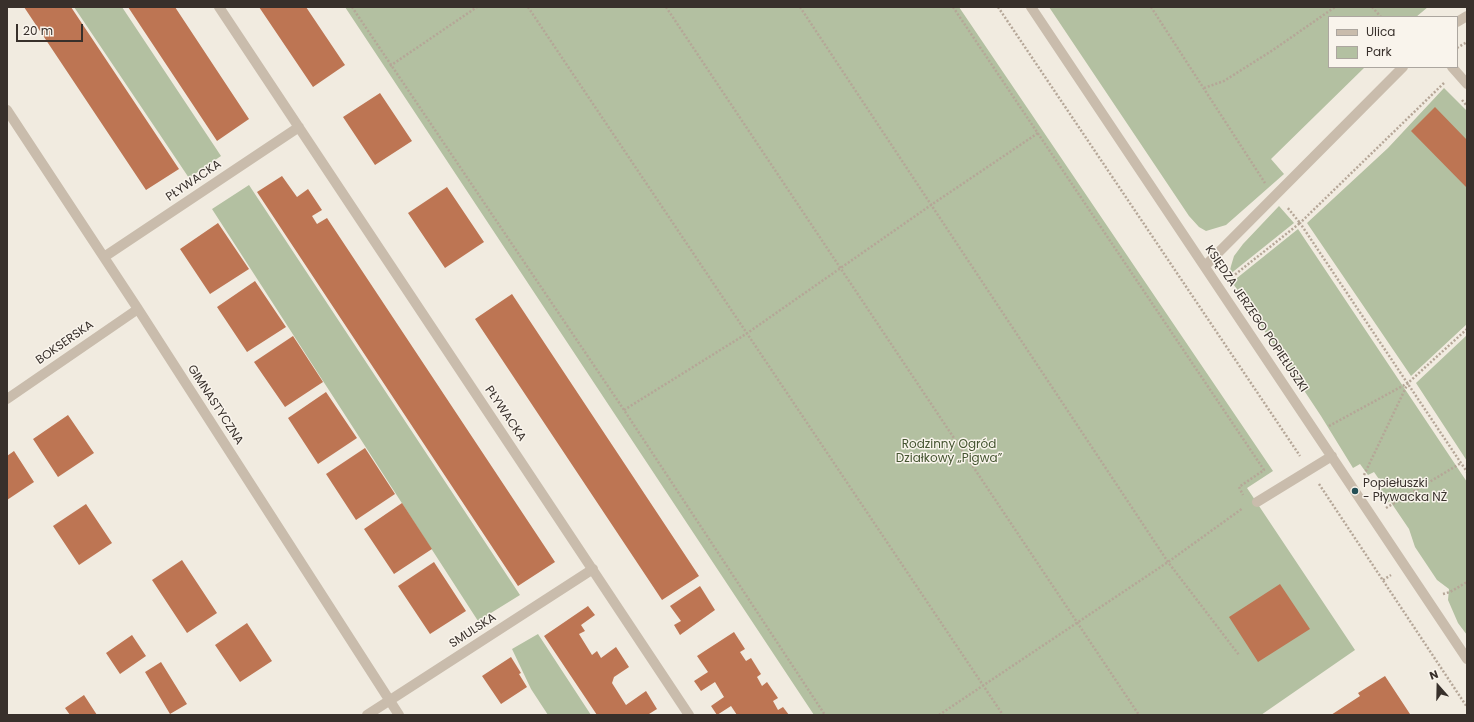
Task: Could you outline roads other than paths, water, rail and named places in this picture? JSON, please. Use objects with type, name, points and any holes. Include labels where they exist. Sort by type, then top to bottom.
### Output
[{"type":"street","name":"PŁYWACKA","points":[[219,7],[689,715]]},
{"type":"street","name":"KSIĘDZA JERZEGO POPIEŁUSZKI","points":[[1031,7],[1467,657]]},
{"type":"street","points":[[1458,21],[1467,16]]},
{"type":"street","points":[[1205,266],[1402,68]]},
{"type":"street","points":[[1453,68],[1467,84]]},
{"type":"street","name":"GIMNASTYCZNA","points":[[7,110],[138,309],[399,715]]},
{"type":"street","name":"PŁYWACKA","points":[[104,257],[299,127]]},
{"type":"street","name":"BOKSERSKA","points":[[7,399],[138,309]]},
{"type":"street","points":[[1252,504],[1332,456]]},
{"type":"street","name":"SMULSKA","points":[[366,715],[593,569]]},
{"type":"place","name":"Popiełuszki - Pływacka NŻ","points":[[1355,491]]},
{"type":"park label","name":"Rodzinny Ogród Działkowy „Pigwa”","points":[[949,452]]}]
